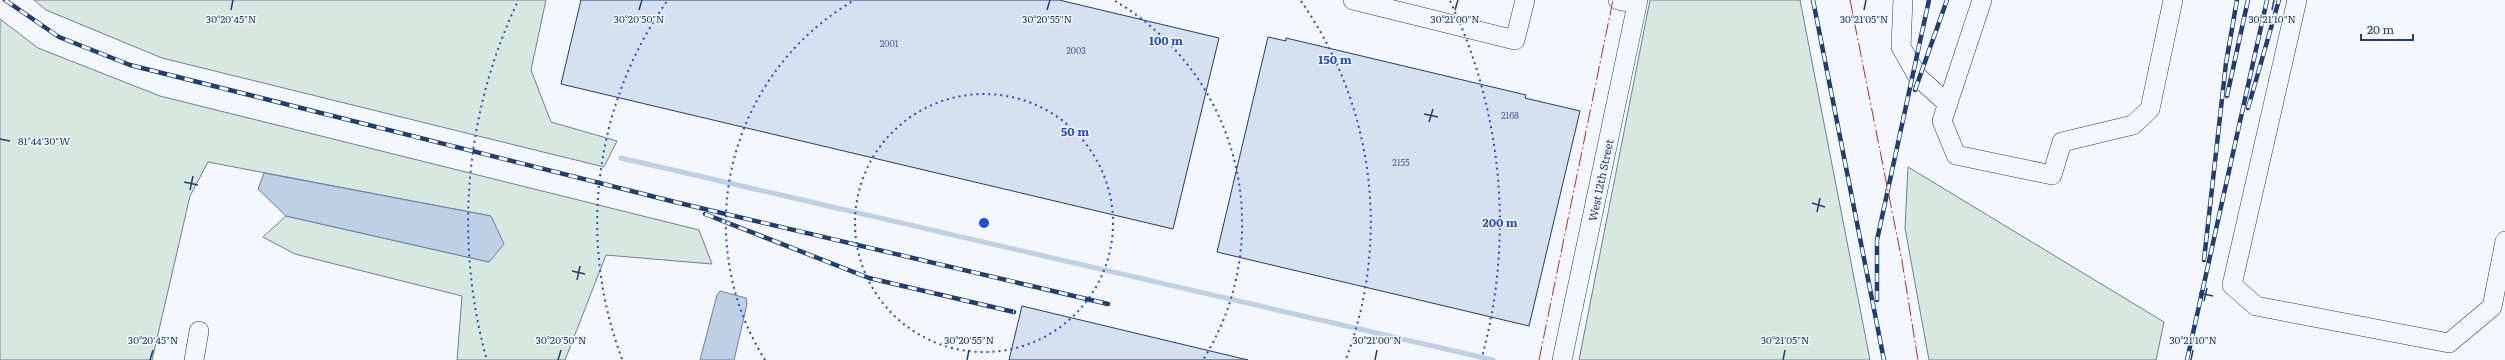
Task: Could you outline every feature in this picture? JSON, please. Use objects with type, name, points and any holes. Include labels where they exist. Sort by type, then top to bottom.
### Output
[{"type":"street","points":[[1353,0],[1515,40],[1525,0]]},
{"type":"street","points":[[1618,0],[1638,2]]},
{"type":"street","points":[[1903,0],[1901,47],[1918,77],[1948,104]]},
{"type":"street","points":[[1982,0],[1942,121],[1956,155],[2052,175],[2062,142],[2133,125],[2150,109],[2173,0]]},
{"type":"street","points":[[2297,0],[2232,285],[2256,306],[2449,343],[2498,309],[2505,241]]},
{"type":"street","name":"West 12th Street","points":[[1562,360],[1638,2]]},
{"type":"street","points":[[194,360],[199,331]]},
{"type":"shaded area","points":[[34,0],[546,0],[531,70],[551,122],[617,141],[604,167],[162,58],[46,10]]},
{"type":"shaded area","points":[[1650,0],[1800,0],[1870,360],[1579,360]]},
{"type":"shaded area","points":[[0,19],[38,48],[160,96],[699,230],[712,264],[606,255],[565,360],[457,360],[462,296],[295,254],[263,237],[286,216],[489,262],[491,216],[208,162],[190,196],[152,360],[0,360]]},
{"type":"shaded area","points":[[1908,167],[2164,322],[2156,360],[1929,360],[1905,228]]},
{"type":"water","points":[[264,173],[491,216],[504,244],[489,262],[286,216],[258,189]]},
{"type":"water","points":[[720,291],[746,298],[747,304],[734,360],[700,360],[717,295]]},
{"type":"building","points":[[581,0],[1059,0],[1219,38],[1173,229],[561,84]]},
{"type":"building","points":[[1268,37],[1286,41],[1286,38],[1526,95],[1525,98],[1580,111],[1529,326],[1217,252]]},
{"type":"building","points":[[1022,306],[1248,360],[1009,360]]},
{"type":"waterway","points":[[621,158],[1493,360]]},
{"type":"railway","points":[[5,0],[59,37],[130,65],[675,202],[1108,304]]},
{"type":"railway","points":[[1813,0],[1884,360]]},
{"type":"railway","points":[[1877,300],[1877,240],[1929,0]]},
{"type":"railway","points":[[1915,90],[1947,0]]},
{"type":"railway","points":[[2204,260],[2226,63],[2237,0]]},
{"type":"railway","points":[[2227,96],[2248,0]]},
{"type":"railway","points":[[2187,360],[2267,0]]},
{"type":"railway","points":[[2248,108],[2279,0]]},
{"type":"railway","points":[[705,214],[869,278],[1014,312]]},
{"type":"power","points":[[1539,360],[1613,0]]},
{"type":"power","points":[[1850,0],[1902,261],[1918,360]]}]
